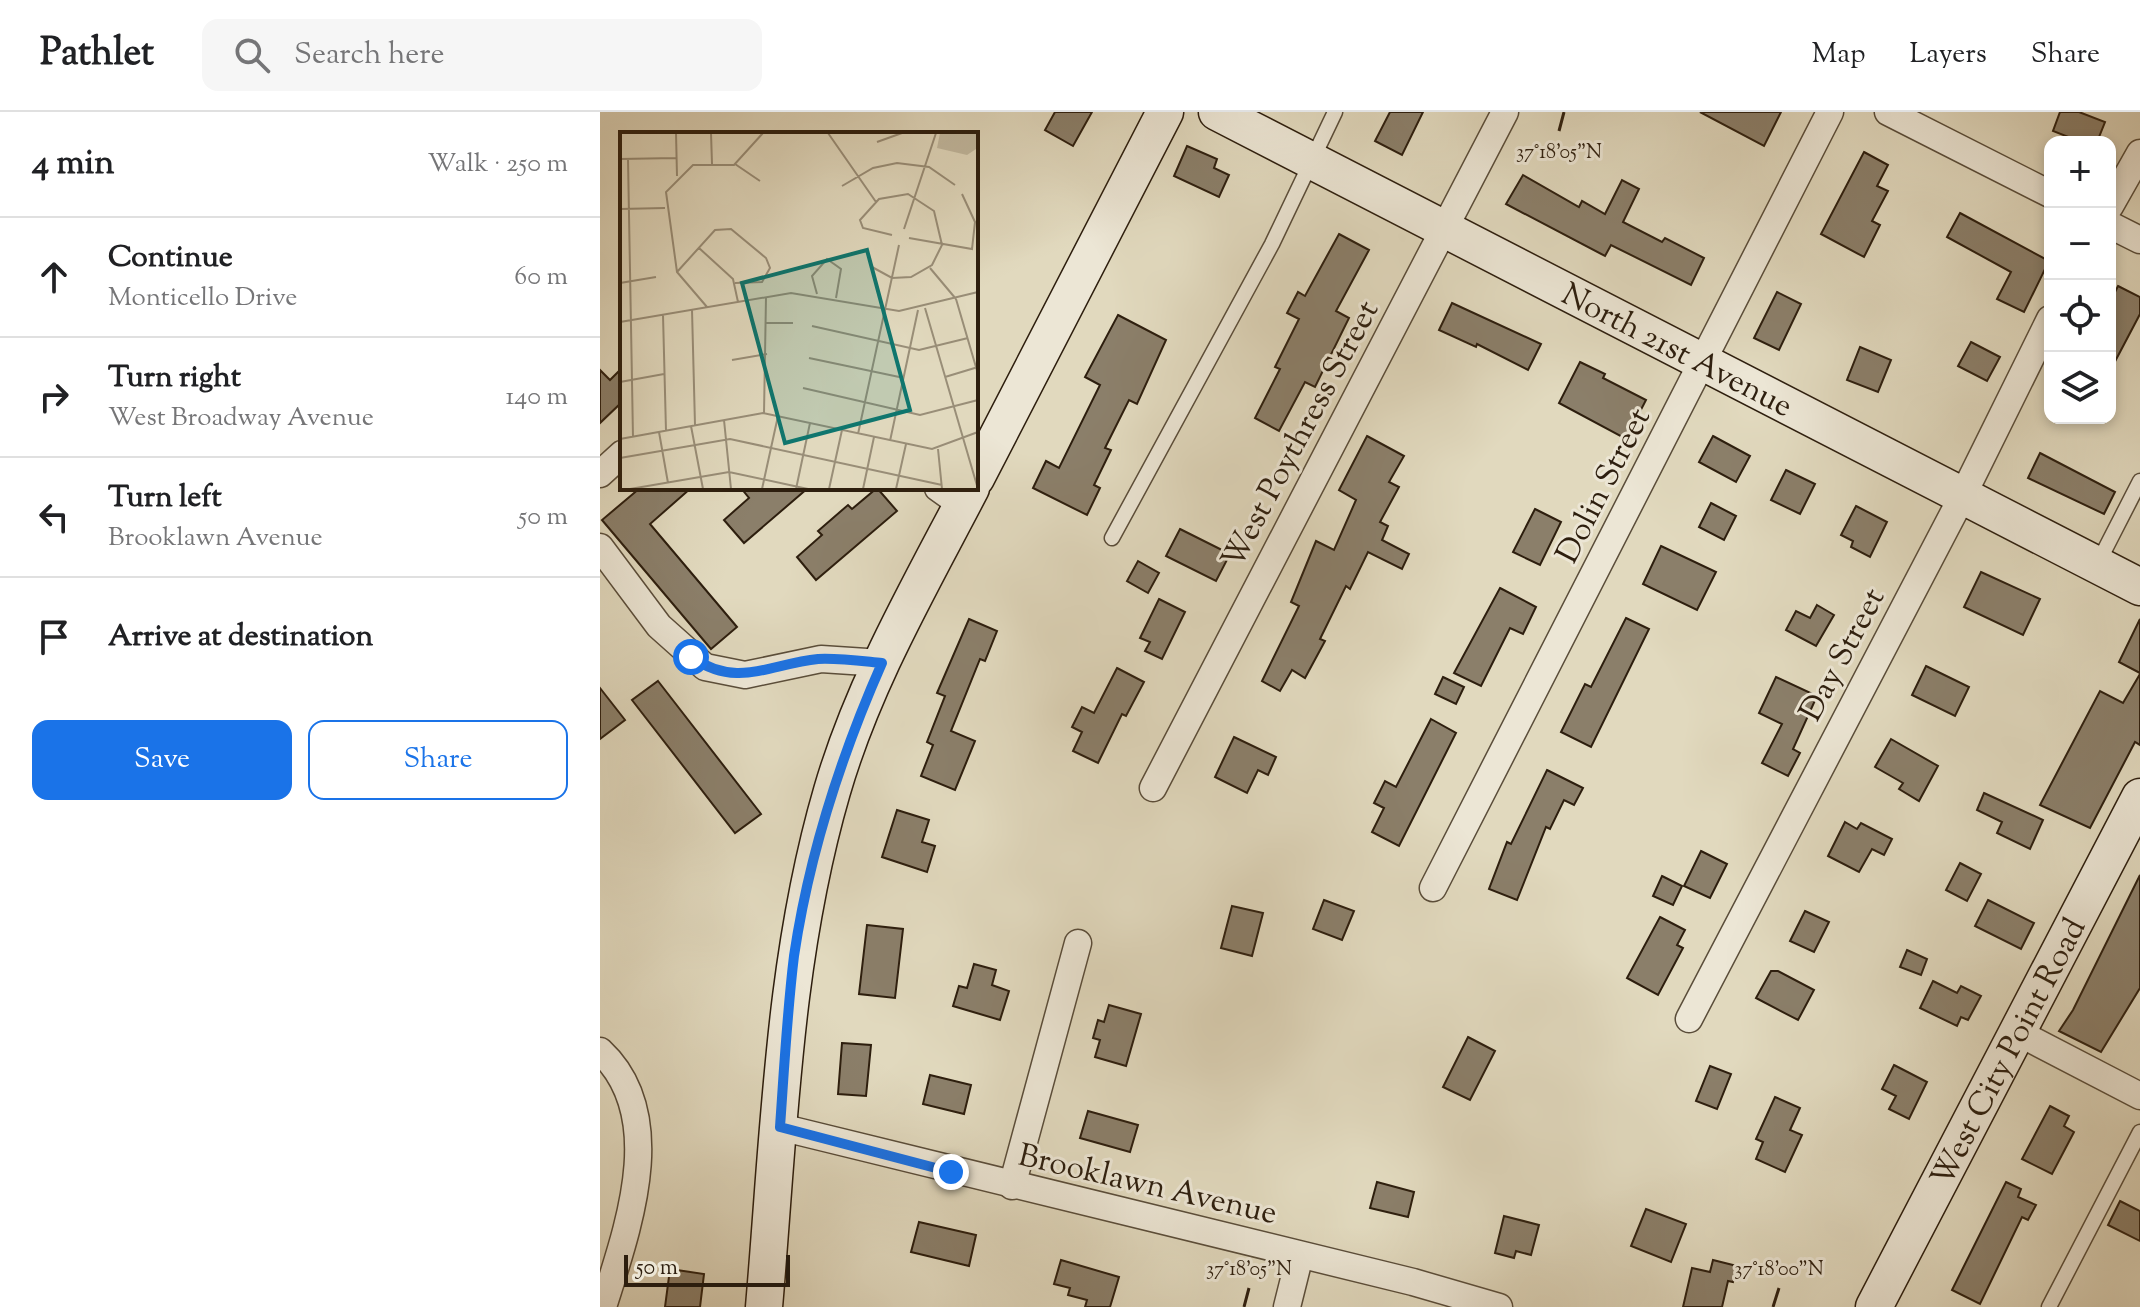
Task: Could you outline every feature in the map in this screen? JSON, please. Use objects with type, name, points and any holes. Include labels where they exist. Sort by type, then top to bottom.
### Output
[{"type":"street","points":[[978,460],[1165,112]]},
{"type":"street","name":"West Poythress Street","points":[[1153,788],[1505,112]]},
{"type":"street","name":"Dolin Street","points":[[1433,888],[1830,112]]},
{"type":"street","points":[[1888,112],[2044,191]]},
{"type":"street","name":"North 21st Avenue","points":[[1227,114],[1443,230],[2140,587]]},
{"type":"street","points":[[2116,195],[2140,153]]},
{"type":"street","points":[[2116,228],[2140,240]]},
{"type":"street","name":"Day Street","points":[[1689,1019],[1962,497],[2044,331]]},
{"type":"street","points":[[600,474],[620,456]]},
{"type":"street","points":[[764,1307],[794,957],[805,896],[833,790],[882,663],[962,490]]},
{"type":"street","points":[[600,547],[659,626],[705,667],[745,675],[821,659],[882,663]]},
{"type":"street","name":"West City Point Road","points":[[1879,1305],[2140,797]]},
{"type":"street","points":[[1012,1186],[1078,943]]},
{"type":"street","points":[[2017,1032],[2140,1096]]},
{"type":"street","points":[[600,1051],[619,1075],[630,1099],[638,1151],[632,1201],[603,1307]]},
{"type":"street","name":"Brooklawn Avenue","points":[[780,1127],[1499,1307]]},
{"type":"street","points":[[1287,1307],[1300,1255]]},
{"type":"lane","points":[[1112,538],[1272,244],[1335,112]]},
{"type":"lane","points":[[2097,565],[2140,481]]},
{"type":"lane","points":[[2049,1307],[2140,1132]]},
{"type":"building","points":[[1055,112],[1092,112],[1073,146],[1045,130]]},
{"type":"building","points":[[1390,112],[1423,112],[1402,155],[1375,141]]},
{"type":"building","points":[[1700,112],[1781,112],[1764,146]]},
{"type":"building","points":[[2060,112],[2079,112],[2105,122],[2099,136],[2066,136],[2053,131]]},
{"type":"building","points":[[1187,146],[1217,159],[1214,168],[1229,175],[1219,197],[1174,176]]},
{"type":"building","points":[[1864,152],[1888,165],[1877,186],[1888,191],[1872,221],[1880,225],[1864,257],[1821,234]]},
{"type":"building","points":[[1523,175],[1579,207],[1582,201],[1605,214],[1622,180],[1639,189],[1623,222],[1662,242],[1665,238],[1704,258],[1691,285],[1611,245],[1605,256],[1506,204]]},
{"type":"building","points":[[1960,213],[2044,258],[2044,271],[2024,312],[1997,299],[2011,272],[1947,237]]},
{"type":"building","points":[[1339,234],[1369,250],[1336,311],[1349,318],[1315,387],[1305,382],[1279,431],[1255,418],[1280,369],[1275,367],[1299,319],[1287,313],[1298,292],[1305,296]]},
{"type":"building","points":[[2118,286],[2140,297],[2140,314],[2116,360],[2116,352]]},
{"type":"building","points":[[1777,292],[1801,304],[1779,350],[1754,338]]},
{"type":"building","points":[[1452,303],[1541,344],[1528,370],[1477,344],[1476,347],[1439,330]]},
{"type":"building","points":[[1118,315],[1166,340],[1137,404],[1129,400],[1105,448],[1111,450],[1094,485],[1100,488],[1087,515],[1033,488],[1046,461],[1059,468],[1100,385],[1085,377]]},
{"type":"building","points":[[1971,342],[2000,357],[1987,381],[1958,366]]},
{"type":"building","points":[[1860,347],[1891,360],[1878,392],[1847,380]]},
{"type":"building","points":[[1580,362],[1646,400],[1626,439],[1559,403]]},
{"type":"building","points":[[600,370],[610,380],[620,370],[620,404],[600,423]]},
{"type":"building","points":[[1367,436],[1404,456],[1389,482],[1399,487],[1380,522],[1388,526],[1382,540],[1409,554],[1402,569],[1368,552],[1350,589],[1346,586],[1320,639],[1325,641],[1305,678],[1292,670],[1280,691],[1262,681],[1299,606],[1291,602],[1316,541],[1334,550],[1356,500],[1339,490]]},
{"type":"building","points":[[1713,436],[1750,456],[1736,482],[1699,462]]},
{"type":"building","points":[[2040,453],[2115,492],[2104,514],[2028,478]]},
{"type":"building","points":[[1786,470],[1815,484],[1800,514],[1771,500]]},
{"type":"building","points":[[638,490],[689,490],[650,524],[737,627],[711,649],[602,520]]},
{"type":"building","points":[[743,490],[806,490],[744,543],[724,520],[749,498]]},
{"type":"building","points":[[879,490],[897,511],[816,580],[797,557],[822,535],[818,531],[848,505],[852,509]]},
{"type":"building","points":[[1711,503],[1736,516],[1724,540],[1699,527]]},
{"type":"building","points":[[1856,506],[1887,522],[1870,557],[1851,547],[1853,541],[1841,535]]},
{"type":"building","points":[[1535,509],[1561,522],[1540,565],[1513,552]]},
{"type":"building","points":[[1180,529],[1230,554],[1216,581],[1166,556]]},
{"type":"building","points":[[1661,546],[1716,572],[1697,610],[1643,584]]},
{"type":"building","points":[[1138,561],[1159,573],[1148,593],[1127,581]]},
{"type":"building","points":[[1981,572],[2040,599],[2023,635],[1964,607]]},
{"type":"building","points":[[1500,588],[1536,607],[1523,634],[1510,628],[1481,686],[1454,673]]},
{"type":"building","points":[[1159,599],[1185,612],[1162,659],[1145,651],[1150,642],[1140,638]]},
{"type":"building","points":[[1817,605],[1834,615],[1816,646],[1786,630],[1796,611],[1810,618]]},
{"type":"building","points":[[1626,618],[1649,629],[1591,747],[1561,732],[1585,684],[1591,687]]},
{"type":"building","points":[[969,619],[997,631],[985,661],[980,659],[951,731],[975,741],[955,790],[921,776],[933,745],[927,742],[945,696],[937,693]]},
{"type":"building","points":[[2140,619],[2140,673],[2119,662]]},
{"type":"building","points":[[1926,666],[1969,687],[1955,716],[1912,695]]},
{"type":"building","points":[[1117,668],[1144,682],[1126,716],[1122,714],[1098,763],[1073,751],[1082,732],[1072,727],[1082,707],[1094,713]]},
{"type":"building","points":[[2140,674],[2140,745],[2135,742],[2090,828],[2040,805],[2100,691],[2123,703]]},
{"type":"building","points":[[1443,677],[1464,687],[1456,704],[1435,694]]},
{"type":"building","points":[[1776,677],[1817,696],[1793,749],[1800,753],[1788,776],[1762,763],[1782,724],[1759,713]]},
{"type":"building","points":[[658,681],[761,814],[735,833],[632,700]]},
{"type":"building","points":[[600,688],[625,720],[600,739]]},
{"type":"building","points":[[1431,719],[1456,733],[1399,846],[1372,832],[1384,808],[1374,803],[1385,781],[1396,787]]},
{"type":"building","points":[[1234,737],[1276,757],[1268,775],[1258,770],[1247,793],[1215,777]]},
{"type":"building","points":[[1891,739],[1938,766],[1919,801],[1899,789],[1903,783],[1875,767]]},
{"type":"building","points":[[1547,770],[1583,788],[1574,805],[1564,800],[1550,829],[1546,827],[1517,900],[1489,889],[1507,842],[1511,844]]},
{"type":"building","points":[[1984,793],[2043,820],[2030,849],[1997,833],[2002,822],[1977,810]]},
{"type":"building","points":[[897,810],[929,820],[922,842],[935,846],[927,872],[882,857]]},
{"type":"building","points":[[1845,822],[1857,829],[1861,823],[1892,839],[1884,855],[1872,849],[1859,872],[1828,856]]},
{"type":"building","points":[[1701,851],[1727,864],[1710,898],[1684,886]]},
{"type":"building","points":[[1960,863],[1981,874],[1967,901],[1946,890]]},
{"type":"building","points":[[2140,875],[2140,988],[2101,1052],[2059,1031],[2073,1010]]},
{"type":"building","points":[[1662,876],[1682,886],[1673,905],[1653,896]]},
{"type":"building","points":[[1324,900],[1354,911],[1342,940],[1313,929]]},
{"type":"building","points":[[1988,900],[2034,923],[2021,949],[1975,926]]},
{"type":"building","points":[[1232,906],[1263,913],[1252,956],[1221,948]]},
{"type":"building","points":[[1805,911],[1829,922],[1814,952],[1790,941]]},
{"type":"building","points":[[1660,917],[1685,930],[1677,945],[1683,948],[1658,995],[1627,978]]},
{"type":"building","points":[[867,925],[903,929],[895,998],[859,994]]},
{"type":"building","points":[[1907,950],[1927,959],[1921,975],[1900,967]]},
{"type":"building","points":[[974,964],[996,970],[992,985],[1009,991],[1000,1020],[953,1006],[959,986],[967,988]]},
{"type":"building","points":[[1771,971],[1778,971],[1814,990],[1798,1020],[1756,998]]},
{"type":"building","points":[[1933,981],[1957,993],[1961,986],[1981,996],[1968,1020],[1961,1017],[1957,1026],[1920,1008]]},
{"type":"building","points":[[1109,1005],[1141,1014],[1126,1066],[1095,1057],[1100,1040],[1093,1038],[1098,1020],[1104,1022]]},
{"type":"building","points":[[1468,1037],[1495,1051],[1470,1100],[1443,1087]]},
{"type":"building","points":[[842,1043],[871,1045],[866,1096],[838,1094]]},
{"type":"building","points":[[1894,1065],[1927,1082],[1909,1119],[1889,1109],[1896,1096],[1882,1089]]},
{"type":"building","points":[[1710,1066],[1731,1074],[1717,1109],[1696,1101]]},
{"type":"building","points":[[930,1075],[971,1085],[964,1114],[923,1104]]},
{"type":"building","points":[[1775,1097],[1800,1108],[1790,1130],[1802,1135],[1785,1172],[1756,1159],[1763,1142],[1756,1139]]},
{"type":"building","points":[[2050,1106],[2069,1116],[2064,1126],[2074,1132],[2052,1174],[2022,1159]]},
{"type":"building","points":[[1088,1111],[1138,1125],[1130,1152],[1080,1138]]},
{"type":"building","points":[[1377,1182],[1414,1192],[1408,1217],[1370,1208]]},
{"type":"building","points":[[2006,1182],[2021,1189],[2018,1197],[2036,1205],[2028,1220],[2022,1217],[1980,1304],[1952,1290]]},
{"type":"building","points":[[2120,1201],[2140,1211],[2140,1241],[2108,1225]]},
{"type":"building","points":[[1646,1209],[1686,1224],[1671,1262],[1631,1246]]},
{"type":"building","points":[[1504,1216],[1539,1225],[1531,1255],[1516,1251],[1514,1258],[1495,1253]]},
{"type":"building","points":[[919,1222],[976,1235],[969,1266],[911,1252]]},
{"type":"building","points":[[1061,1260],[1119,1277],[1110,1307],[1085,1307],[1087,1300],[1068,1295],[1070,1288],[1054,1284]]},
{"type":"building","points":[[1713,1260],[1737,1266],[1733,1282],[1728,1281],[1722,1307],[1683,1307],[1692,1268],[1710,1272]]},
{"type":"building","points":[[670,1269],[704,1274],[700,1307],[665,1307]]},
{"type":"route","points":[[691,657],[705,667],[745,675],[821,659],[882,663],[857,719],[833,790],[805,896],[794,957],[780,1127],[951,1172]]}]
